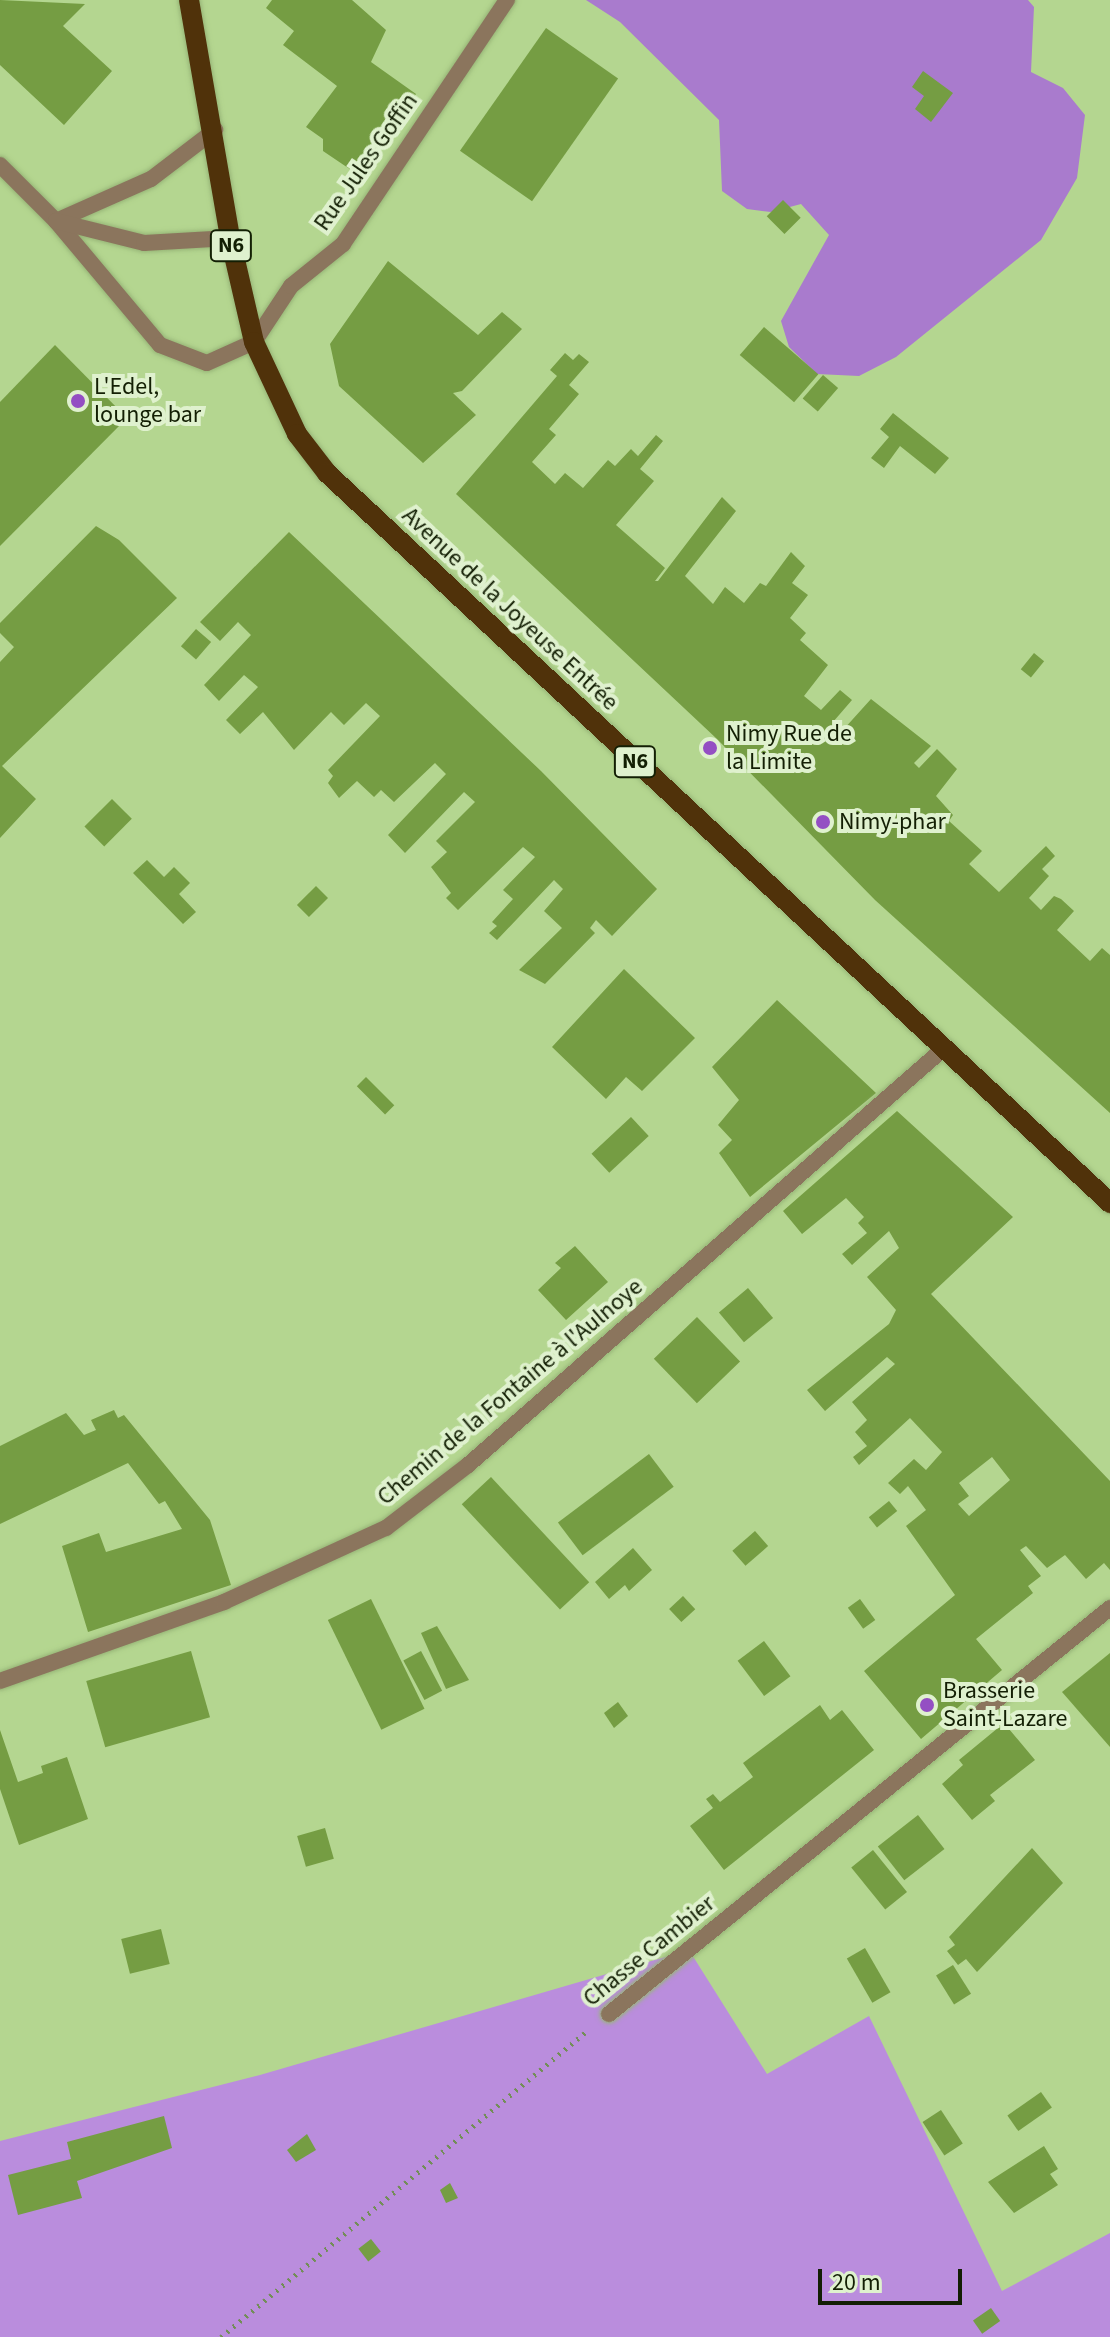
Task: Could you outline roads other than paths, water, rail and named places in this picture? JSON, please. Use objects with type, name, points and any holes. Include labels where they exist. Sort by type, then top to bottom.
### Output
[{"type":"main road","name":"Avenue de la Joyeuse Entrée","points":[[189,0],[215,130],[230,238],[254,342],[297,434],[327,473],[942,1050]]},
{"type":"main road","name":"N6","points":[[942,1050],[1110,1203]]},
{"type":"street","name":"Rue Jules Goffin","points":[[254,342],[291,286],[343,244],[507,0]]},
{"type":"street","points":[[56,221],[151,179],[215,130]]},
{"type":"street","points":[[0,165],[56,221],[160,345],[207,363],[254,342]]},
{"type":"street","points":[[56,221],[144,243],[230,238]]},
{"type":"street","name":"Chemin de la Fontaine à l'Aulnoye","points":[[0,1681],[239,1596],[386,1528],[468,1465],[942,1050]]},
{"type":"street","name":"Chasse Cambier","points":[[609,2014],[1110,1608]]},
{"type":"place","name":"L'Edel, lounge bar","points":[[78,401]]},
{"type":"place","name":"Nimy Rue de la Limite","points":[[710,748]]},
{"type":"place","name":"Nimy-phar","points":[[823,822]]},
{"type":"place","name":"Brasserie Saint-Lazare","points":[[927,1705]]}]
